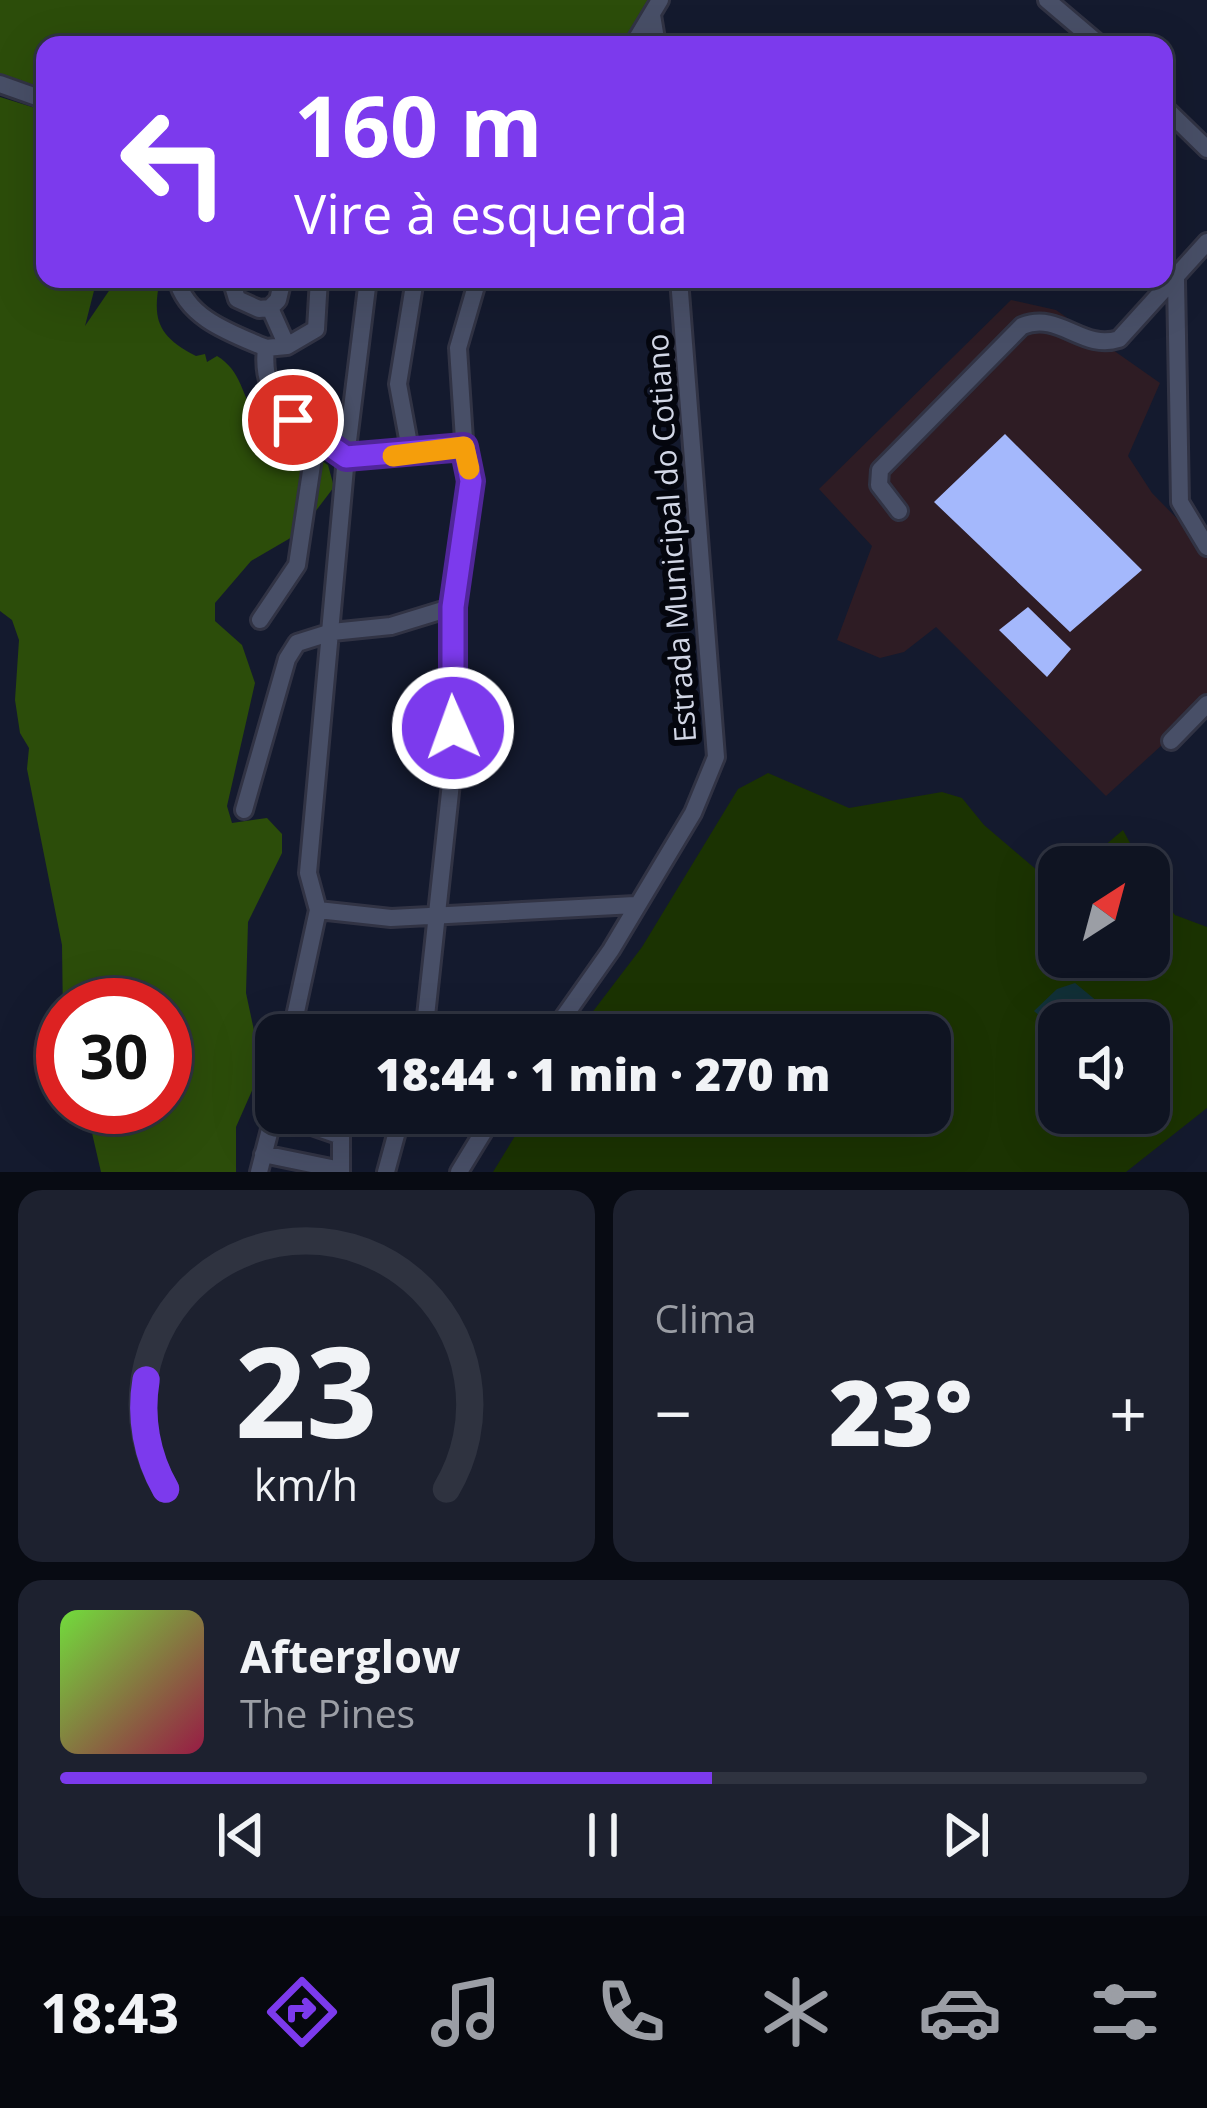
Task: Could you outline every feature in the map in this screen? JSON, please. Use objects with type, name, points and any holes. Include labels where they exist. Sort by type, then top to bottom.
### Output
[{"type":"street","points":[[1047,0],[1089,36]]},
{"type":"street","points":[[638,36],[656,7]]},
{"type":"street","points":[[0,84],[36,97]]},
{"type":"street","points":[[1173,116],[1207,149]]},
{"type":"street","points":[[1173,282],[1207,242]]},
{"type":"street","points":[[1176,279],[1180,502],[1207,547]]},
{"type":"street","points":[[179,288],[194,310],[266,348],[287,346],[316,329],[318,288]]},
{"type":"street","points":[[234,288],[237,298],[259,309],[270,308],[281,288]]},
{"type":"street","points":[[296,1014],[318,910],[308,890],[308,873],[346,457],[367,288]]},
{"type":"street","points":[[411,454],[398,384],[414,288]]},
{"type":"street","points":[[426,1014],[454,755],[453,607],[470,516],[458,348],[475,288]]},
{"type":"street","name":"Estrada Municipal do Cotiano","points":[[565,1014],[693,813],[716,757],[680,288]]},
{"type":"street","points":[[899,511],[878,485],[880,470],[1022,326],[1038,320],[1057,322],[1106,343],[1134,328],[1168,288]]},
{"type":"street","points":[[270,308],[287,346]]},
{"type":"street","points":[[266,348],[264,382],[269,395],[316,438],[346,457],[464,447]]},
{"type":"street","points":[[260,620],[297,566],[316,438]]},
{"type":"street","points":[[244,810],[291,649],[306,638],[391,626],[453,607]]},
{"type":"street","points":[[1171,741],[1207,704]]},
{"type":"street","points":[[318,910],[436,917],[635,905]]},
{"type":"street","points":[[261,1163],[341,1171],[341,1136],[336,1134]]},
{"type":"street","points":[[386,1172],[396,1134]]},
{"type":"street","points":[[459,1172],[482,1134]]},
{"type":"shaded area","points":[[1011,300],[1056,310],[1160,383],[1128,456],[1152,493],[1207,549],[1207,704],[1106,796],[936,627],[904,652],[880,658],[837,640],[872,546],[819,489]]},
{"type":"shaded area","points":[[1075,983],[1098,1002],[1043,1002],[1057,989]]},
{"type":"green space","points":[[0,0],[657,0],[631,36],[36,36],[36,90],[0,79]]},
{"type":"green space","points":[[0,97],[36,108],[36,288],[95,288],[85,326],[111,288],[159,288],[158,316],[165,333],[196,356],[205,354],[207,362],[217,356],[226,363],[261,426],[275,439],[328,465],[334,487],[299,533],[251,561],[215,603],[215,621],[242,645],[255,683],[227,806],[232,823],[267,818],[282,834],[282,853],[248,922],[246,993],[255,1035],[255,1084],[236,1127],[236,1172],[101,1172],[92,1134],[192,1134],[192,978],[62,978],[62,945],[27,769],[29,748],[20,733],[15,700],[19,640],[12,620],[0,611]]},
{"type":"green space","points":[[768,773],[849,808],[942,792],[962,798],[984,825],[1038,871],[1038,978],[1170,978],[1170,909],[1207,927],[1207,1108],[1126,1172],[493,1172],[516,1134],[951,1134],[951,1014],[591,1014],[642,947],[738,789]]},
{"type":"green space","points":[[1123,830],[1132,846],[1104,846]]},
{"type":"building","points":[[1005,434],[1142,570],[1070,632],[934,502]]},
{"type":"building","points":[[1028,607],[1071,649],[1047,677],[999,630]]},
{"type":"slow traffic","points":[[393,456],[464,447],[469,469]]},
{"type":"route","points":[[293,420],[346,457],[464,447],[471,481],[470,516],[453,607],[453,728]]}]
